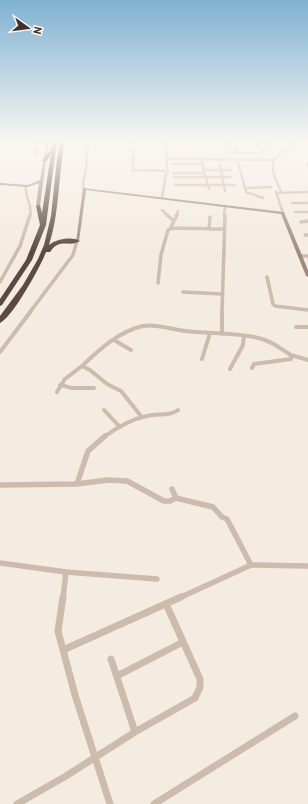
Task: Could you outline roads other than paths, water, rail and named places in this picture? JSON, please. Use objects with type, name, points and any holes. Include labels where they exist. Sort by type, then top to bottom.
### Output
[{"type":"highway","points":[[0,304],[29,260],[43,225],[50,178]]},
{"type":"highway","points":[[0,321],[21,293],[36,268],[47,244],[53,221],[58,178]]},
{"type":"highway","points":[[38,206],[43,225]]},
{"type":"highway","points":[[53,221],[55,239],[77,240]]},
{"type":"highway","points":[[36,268],[44,259],[52,244],[61,241],[77,240]]},
{"type":"street","points":[[38,206],[42,178]]},
{"type":"street","points":[[0,352],[73,255],[77,240],[84,178]]},
{"type":"street","points":[[162,198],[167,178]]},
{"type":"street","points":[[206,178],[208,186]]},
{"type":"street","points":[[222,178],[225,191]]},
{"type":"street","points":[[241,178],[248,193],[263,198]]},
{"type":"street","points":[[274,178],[282,193]]},
{"type":"street","points":[[26,187],[35,185],[41,181]]},
{"type":"street","points":[[0,185],[26,187],[36,189],[40,192]]},
{"type":"street","points":[[175,185],[236,185]]},
{"type":"street","points":[[0,282],[18,252],[30,219],[32,207],[25,193],[26,187]]},
{"type":"street","points":[[245,188],[271,187]]},
{"type":"street","points":[[276,193],[279,188]]},
{"type":"street","points":[[84,189],[283,213]]},
{"type":"street","points":[[276,193],[308,192]]},
{"type":"street","points":[[276,193],[300,256],[306,267],[308,276]]},
{"type":"street","points":[[290,196],[308,196]]},
{"type":"street","points":[[292,203],[308,203]]},
{"type":"street","points":[[222,334],[223,229],[225,206]]},
{"type":"street","points":[[162,210],[174,221]]},
{"type":"street","points":[[158,283],[161,255],[166,232],[170,229],[178,211]]},
{"type":"street","points":[[295,212],[308,212]]},
{"type":"street","points":[[209,228],[210,217]]},
{"type":"street","points":[[301,222],[308,222]]},
{"type":"street","points":[[170,229],[223,229]]},
{"type":"street","points":[[300,256],[308,256]]},
{"type":"street","points":[[267,277],[273,304],[275,306],[308,310]]},
{"type":"street","points":[[183,292],[222,294]]},
{"type":"street","points":[[57,392],[65,379],[104,346],[143,326],[210,334],[244,336],[268,340],[291,355],[308,360]]},
{"type":"street","points":[[296,327],[308,327]]},
{"type":"street","points":[[202,359],[210,334]]},
{"type":"street","points":[[230,369],[243,346],[244,336]]},
{"type":"street","points":[[114,340],[131,350]]},
{"type":"street","points":[[252,368],[254,364],[291,358],[291,355]]},
{"type":"street","points":[[82,366],[90,370],[107,384],[121,391],[142,416]]},
{"type":"street","points":[[60,385],[72,388],[94,388]]},
{"type":"street","points":[[104,410],[120,427]]},
{"type":"street","points":[[77,484],[88,450],[97,442],[120,427],[142,416],[158,414],[167,415],[176,413],[178,410]]},
{"type":"street","points":[[0,485],[77,484],[97,481],[126,481],[136,485],[161,501],[172,502],[176,498]]},
{"type":"street","points":[[172,489],[176,498],[213,507],[222,517],[227,519],[251,565]]},
{"type":"street","points":[[0,563],[66,572],[157,579]]},
{"type":"street","points":[[63,650],[251,565],[308,566]]},
{"type":"street","points":[[66,572],[58,631],[75,695],[110,804]]},
{"type":"street","points":[[17,804],[95,758],[135,732],[195,698],[198,693],[200,679],[166,604]]},
{"type":"street","points":[[117,676],[183,642]]},
{"type":"street","points":[[111,658],[135,732]]},
{"type":"street","points":[[154,804],[295,716]]}]
